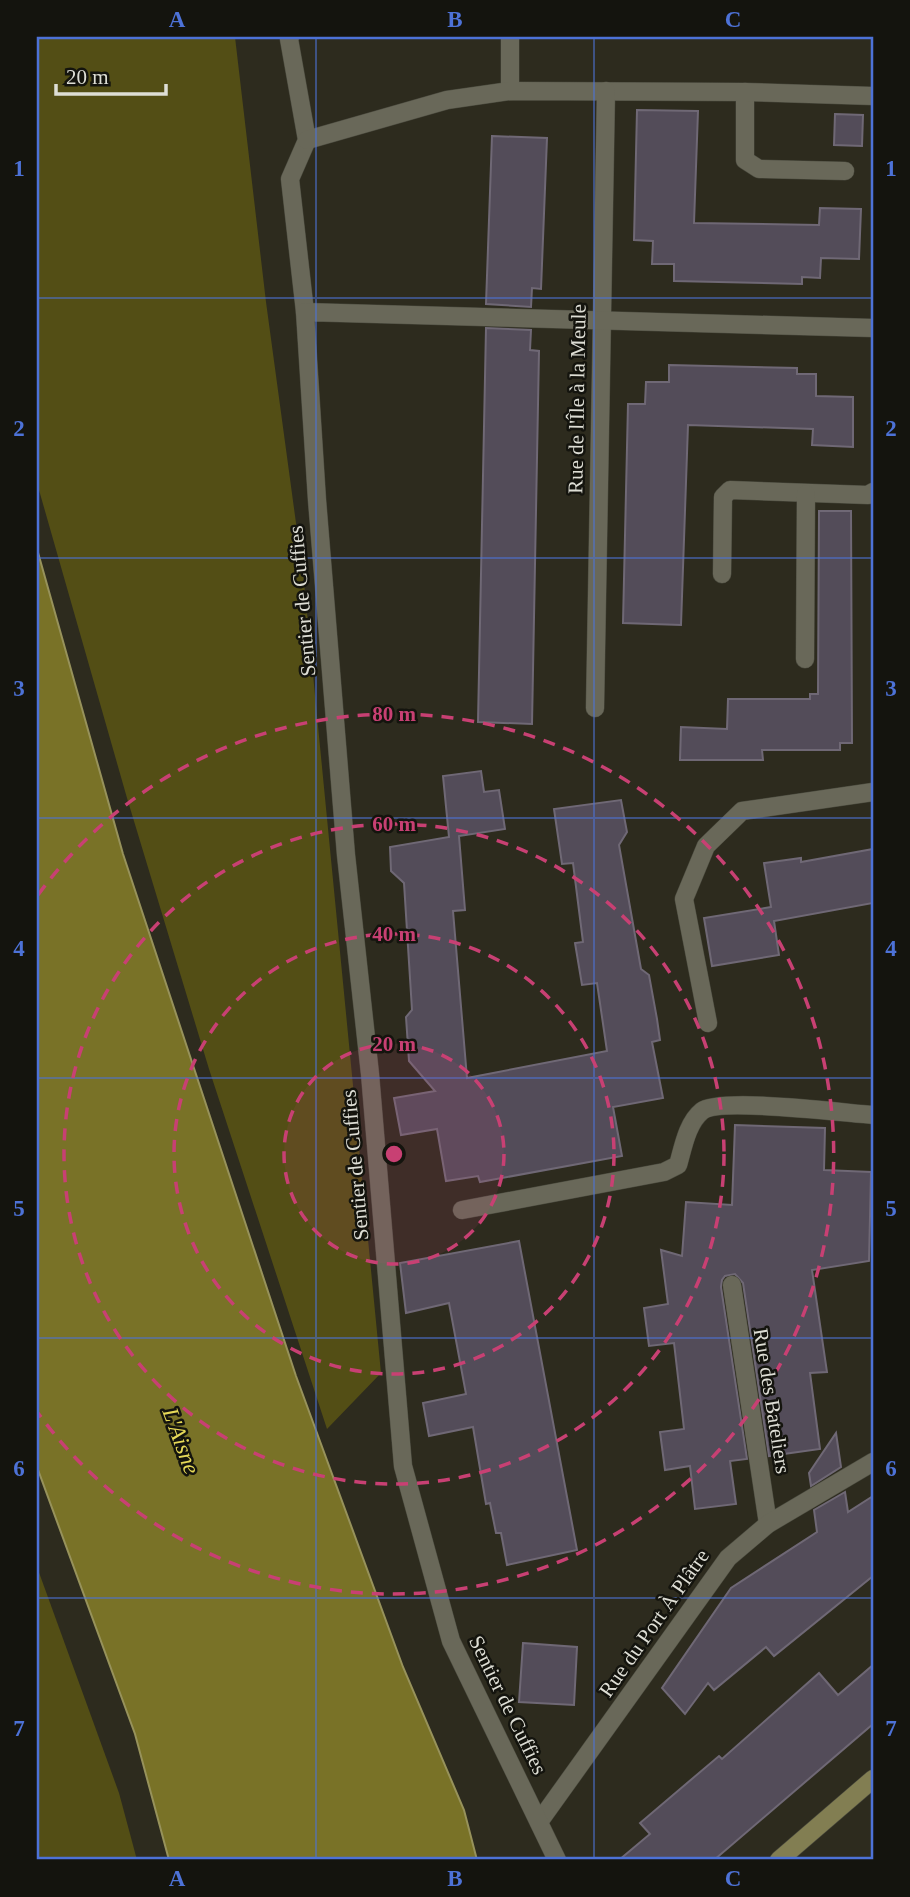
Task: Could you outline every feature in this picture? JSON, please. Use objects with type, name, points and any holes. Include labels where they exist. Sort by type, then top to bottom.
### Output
[{"type":"main road","points":[[779,1860],[873,1779]]},
{"type":"street","points":[[290,37],[307,140],[447,100],[510,91],[606,90],[873,96]]},
{"type":"street","points":[[510,37],[510,91]]},
{"type":"street","name":"Rue de l'Île à la Meule","points":[[594,708],[606,90]]},
{"type":"street","points":[[745,92],[745,160],[759,169],[845,171]]},
{"type":"street","name":"Sentier de Cuffies","points":[[307,140],[290,179],[304,312],[345,841],[370,1074],[403,1466],[451,1641],[557,1860]]},
{"type":"street","points":[[304,312],[873,328]]},
{"type":"street","points":[[722,575],[723,497],[730,490],[868,495],[873,492]]},
{"type":"street","points":[[805,660],[806,494]]},
{"type":"street","points":[[708,1023],[684,899],[706,846],[742,811],[873,792]]},
{"type":"street","points":[[462,1210],[664,1172],[678,1165],[693,1120],[704,1109],[736,1105],[873,1115]]},
{"type":"street","name":"Rue des Bateliers","points":[[732,1285],[768,1524]]},
{"type":"street","name":"Rue du Port À Plâtre","points":[[539,1822],[728,1558],[768,1524],[873,1462]]},
{"type":"shaded area","points":[[37,37],[235,37],[266,302],[304,582],[381,1373],[327,1429],[209,1069],[127,798],[37,483]]},
{"type":"shaded area","points":[[37,1567],[119,1793],[137,1860],[37,1860]]},
{"type":"water","name":"L'Aisne","points":[[37,549],[123,854],[296,1376],[403,1667],[464,1810],[477,1860],[169,1860],[135,1734],[37,1467]]},
{"type":"building","points":[[637,110],[698,111],[694,223],[819,225],[820,208],[861,209],[859,259],[821,258],[820,278],[802,277],[802,284],[674,281],[674,264],[652,264],[653,241],[634,240]]},
{"type":"building","points":[[835,114],[863,115],[862,146],[834,145]]},
{"type":"building","points":[[492,136],[547,138],[541,289],[532,288],[531,307],[486,304]]},
{"type":"building","points":[[486,328],[531,330],[530,350],[539,351],[532,724],[478,722]]},
{"type":"building","points":[[669,365],[797,368],[797,374],[816,374],[816,396],[853,397],[853,447],[812,445],[813,429],[688,425],[681,625],[623,623],[628,404],[645,404],[646,382],[669,382]]},
{"type":"building","points":[[819,511],[851,511],[852,743],[840,743],[840,750],[762,750],[763,760],[680,760],[681,727],[727,729],[728,699],[810,699],[810,694],[818,694]]},
{"type":"building","points":[[481,771],[484,792],[499,790],[505,829],[459,836],[465,910],[453,911],[467,1078],[607,1051],[597,983],[582,985],[575,943],[583,942],[573,863],[562,864],[554,809],[621,800],[627,832],[619,845],[641,969],[649,975],[657,1019],[660,1040],[652,1042],[663,1098],[613,1107],[622,1156],[480,1182],[478,1176],[446,1181],[437,1129],[401,1135],[394,1098],[435,1091],[409,1061],[406,1017],[412,1010],[404,883],[391,871],[390,847],[449,837],[443,776]]},
{"type":"building","points":[[873,849],[873,903],[774,921],[779,955],[712,966],[704,918],[771,907],[764,863],[801,858],[801,862]]},
{"type":"building","points":[[735,1125],[825,1128],[824,1170],[871,1172],[869,1261],[812,1270],[827,1372],[810,1373],[820,1449],[769,1456],[743,1283],[735,1274],[725,1276],[722,1280],[747,1459],[730,1461],[736,1504],[695,1509],[690,1466],[665,1470],[660,1432],[684,1429],[674,1343],[649,1346],[644,1308],[668,1304],[661,1250],[682,1256],[686,1202],[732,1205]]},
{"type":"building","points":[[519,1241],[577,1550],[507,1565],[501,1533],[496,1533],[490,1503],[486,1504],[473,1427],[429,1436],[423,1403],[466,1394],[449,1303],[406,1313],[400,1263]]},
{"type":"building","points":[[836,1433],[841,1467],[811,1486],[809,1473]]},
{"type":"building","points":[[845,1492],[848,1512],[873,1496],[873,1576],[774,1656],[766,1647],[714,1690],[708,1683],[685,1714],[662,1688],[731,1588],[817,1532],[814,1510]]},
{"type":"building","points":[[523,1643],[577,1647],[574,1705],[519,1702]]},
{"type":"building","points":[[873,1665],[873,1724],[714,1860],[619,1860],[650,1834],[640,1823],[719,1756],[722,1759],[819,1673],[838,1695]]}]
